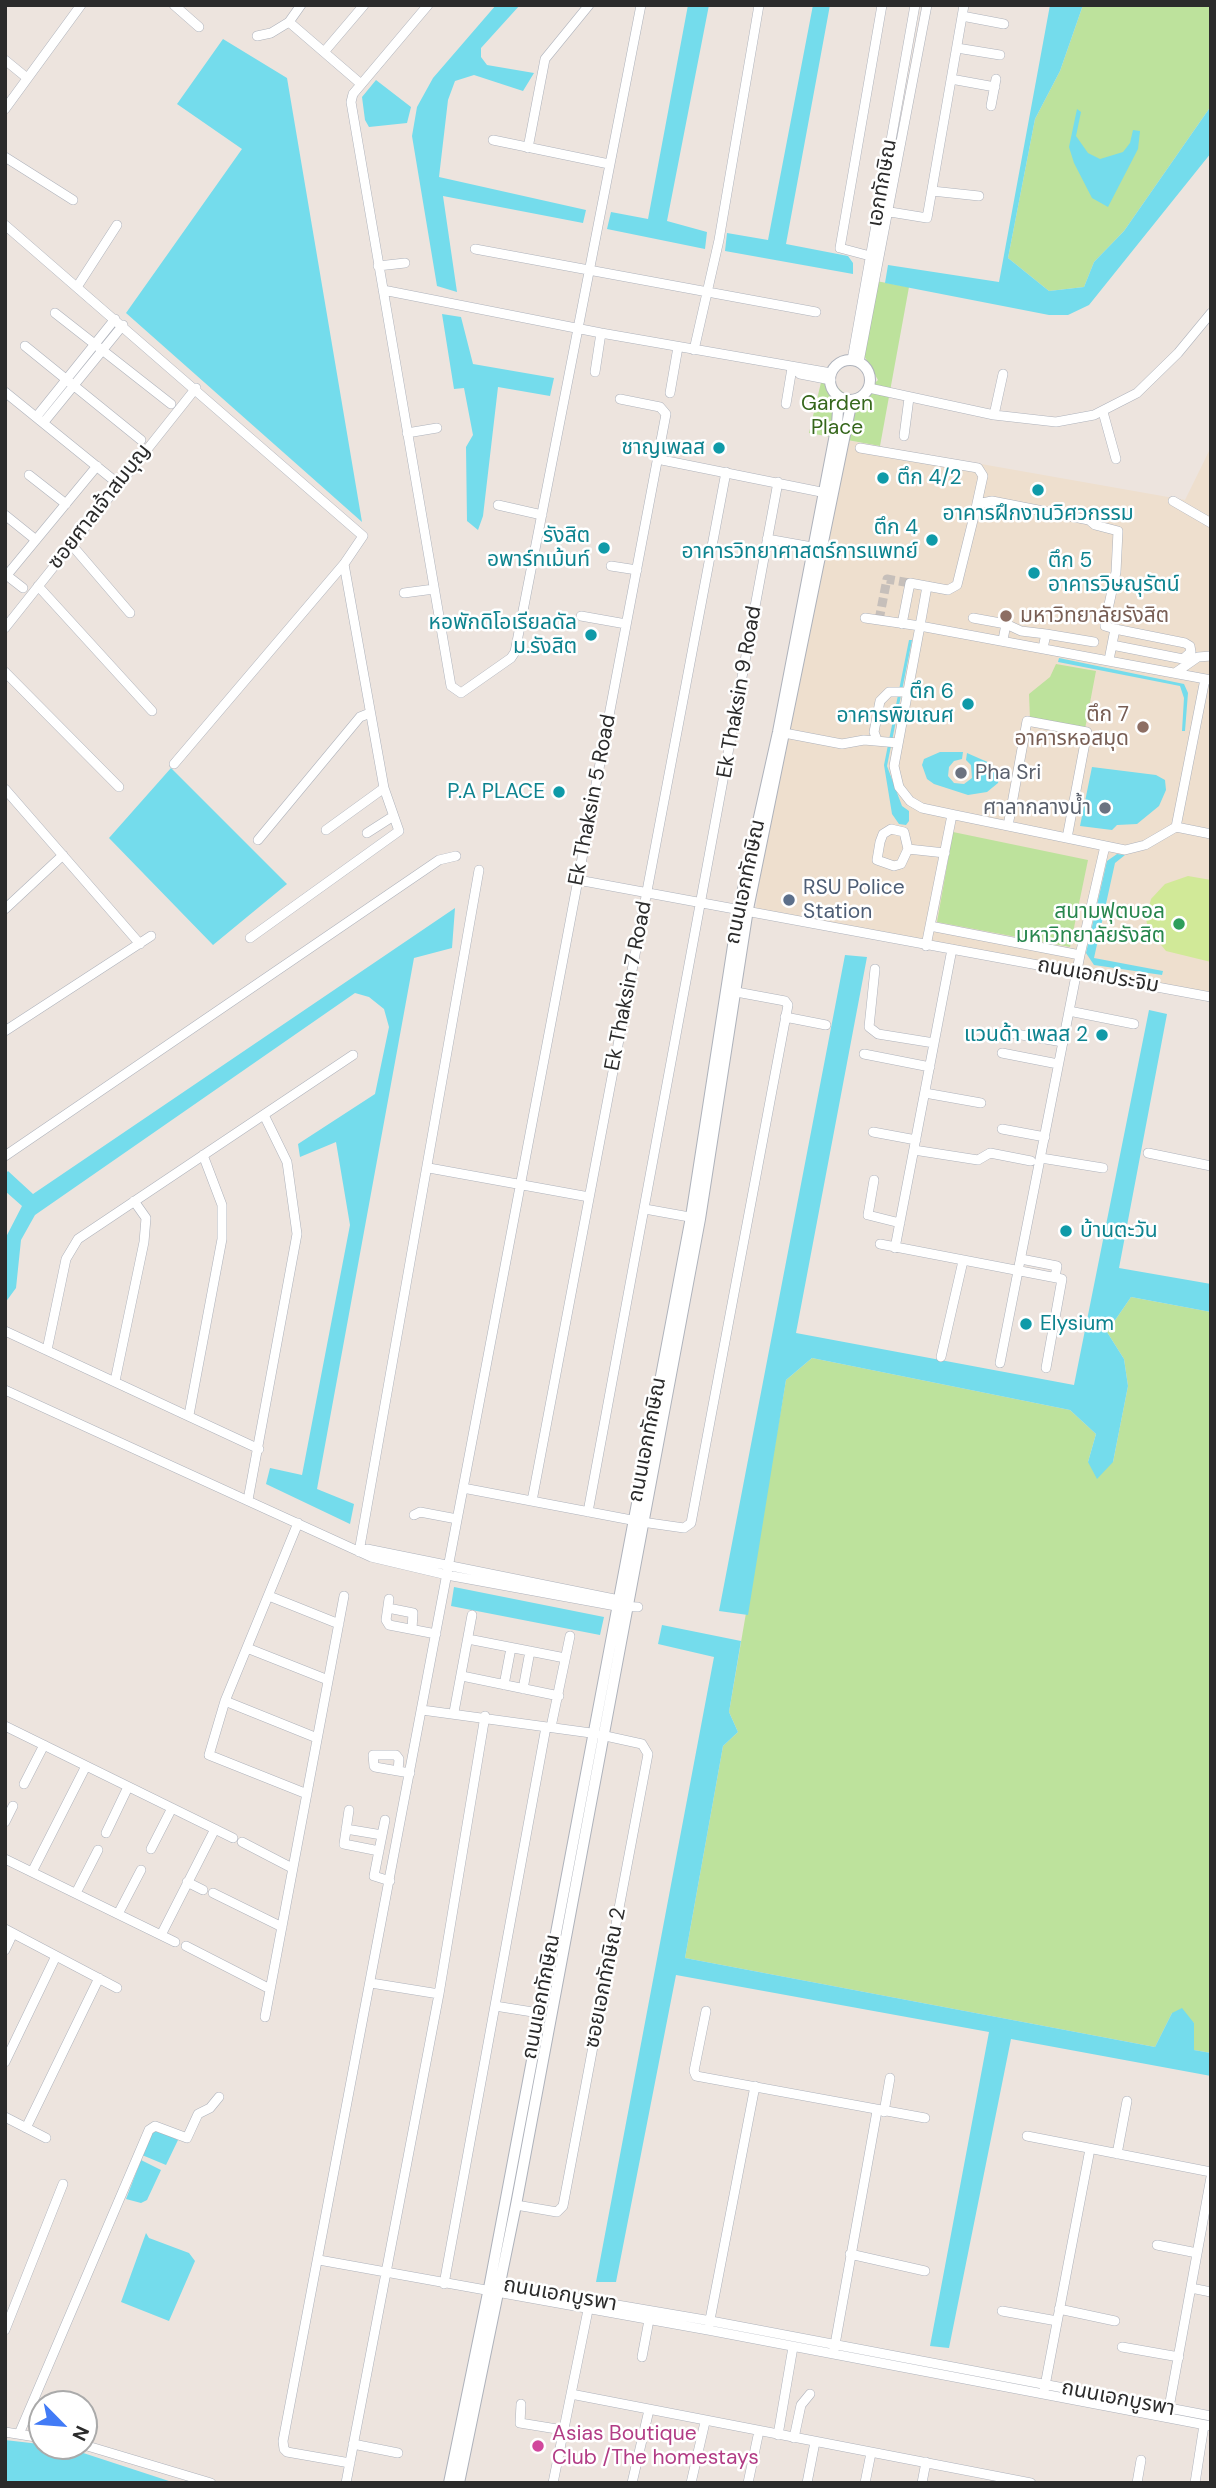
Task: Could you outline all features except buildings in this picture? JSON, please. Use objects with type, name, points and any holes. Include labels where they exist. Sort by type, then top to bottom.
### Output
[{"type":"street","points":[[5,109],[81,5]]},
{"type":"street","points":[[174,5],[199,27]]},
{"type":"street","points":[[257,36],[271,33],[289,22],[301,5]]},
{"type":"street","points":[[324,52],[364,5]]},
{"type":"street","points":[[428,5],[361,84],[351,102],[451,686],[456,692],[465,692],[514,656],[641,5]]},
{"type":"street","points":[[528,148],[545,59],[589,5]]},
{"type":"street","points":[[694,350],[719,240],[759,5]]},
{"type":"street","points":[[870,256],[842,251],[840,243],[883,5]]},
{"type":"street","name":"เอกทักษิณ","points":[[856,361],[872,274],[870,256],[915,5]]},
{"type":"street","points":[[872,274],[889,212],[926,5]]},
{"type":"street","points":[[878,211],[926,219],[964,5]]},
{"type":"street","points":[[962,16],[1004,24]]},
{"type":"street","points":[[289,22],[361,84]]},
{"type":"street","points":[[957,48],[1000,55]]},
{"type":"street","points":[[5,60],[27,78]]},
{"type":"street","points":[[951,79],[995,83],[991,106]]},
{"type":"street","points":[[493,140],[609,164]]},
{"type":"street","points":[[5,157],[73,200]]},
{"type":"street","points":[[932,191],[979,196]]},
{"type":"street","points":[[5,225],[361,532],[362,540],[344,564],[174,764]]},
{"type":"street","points":[[77,287],[117,225]]},
{"type":"street","points":[[475,249],[816,312]]},
{"type":"street","points":[[379,266],[405,263]]},
{"type":"street","points":[[383,290],[793,368],[800,373],[831,376]]},
{"type":"street","points":[[55,313],[96,342],[171,404]]},
{"type":"street","points":[[869,388],[994,415],[1056,422],[1103,412],[1137,393],[1178,353],[1211,313]]},
{"type":"street","points":[[40,419],[70,382],[96,342],[119,322]]},
{"type":"street","points":[[70,382],[104,350],[119,322]]},
{"type":"street","points":[[595,372],[601,333]]},
{"type":"street","points":[[25,346],[141,440]]},
{"type":"street","points":[[670,393],[678,347]]},
{"type":"street","points":[[856,361],[867,368],[871,378],[869,388],[862,397],[852,400],[839,397],[831,376],[840,363],[856,361]]},
{"type":"street","points":[[786,404],[793,368]]},
{"type":"street","points":[[994,415],[1003,374]]},
{"type":"street","name":"ซอยศาลเจ้าสมบุญ","points":[[5,628],[196,388]]},
{"type":"street","points":[[5,393],[111,478]]},
{"type":"street","name":"ถนนเอกทักษิณ","points":[[449,2483],[510,2204],[596,1734],[696,1218],[743,908],[782,732],[827,494],[839,397]]},
{"type":"street","points":[[904,436],[908,397]]},
{"type":"street","name":"Ek Thaksin 5 Road","points":[[350,2463],[284,2449],[666,414],[660,407],[620,399]]},
{"type":"street","name":"ถนนเอกทักษิณ","points":[[782,732],[812,548],[852,400]]},
{"type":"street","points":[[1103,412],[1116,459]]},
{"type":"street","points":[[407,433],[437,428]]},
{"type":"street","points":[[860,448],[978,468],[983,476],[961,580],[948,590],[910,583],[902,624]]},
{"type":"street","points":[[657,460],[778,482],[827,494]]},
{"type":"street","points":[[23,588],[6,575],[97,466]]},
{"type":"street","name":"Ek Thaksin 7 Road","points":[[532,1501],[726,472]]},
{"type":"street","points":[[29,475],[66,504]]},
{"type":"street","name":"Ek Thaksin 9 Road","points":[[588,1512],[778,482]]},
{"type":"street","points":[[1173,501],[1211,523]]},
{"type":"street","points":[[976,508],[982,503],[992,502],[1089,520],[1094,525],[1118,531],[1116,572],[1105,626],[1185,643],[1190,646],[1191,652],[1186,659],[1177,659],[1112,645]]},
{"type":"street","points":[[498,505],[542,515]]},
{"type":"street","points":[[5,515],[36,540]]},
{"type":"street","points":[[767,538],[812,548]]},
{"type":"street","points":[[70,543],[130,613]]},
{"type":"street","points":[[250,938],[399,831],[384,788],[344,564]]},
{"type":"street","points":[[611,566],[636,570]]},
{"type":"street","points":[[38,586],[152,711]]},
{"type":"street","points":[[927,586],[920,626],[889,742],[895,776],[910,801],[922,808],[952,815],[1105,846],[1135,849],[1176,827],[1211,834]]},
{"type":"street","points":[[404,593],[434,589]]},
{"type":"street","points":[[581,616],[626,624]]},
{"type":"street","points":[[865,618],[1003,640],[1208,680],[1176,827]]},
{"type":"street","points":[[973,618],[1006,624],[1021,631],[1094,642]]},
{"type":"street","points":[[1003,640],[1006,624]]},
{"type":"street","points":[[1109,660],[1115,629]]},
{"type":"street","points":[[1043,648],[1046,634]]},
{"type":"street","points":[[1175,673],[1198,657],[1211,656]]},
{"type":"street","points":[[5,672],[119,787]]},
{"type":"street","points":[[889,742],[874,732],[878,704],[886,694],[903,691]]},
{"type":"street","points":[[258,839],[360,717],[370,713]]},
{"type":"street","points":[[1008,827],[1027,721],[1087,732],[1067,838]]},
{"type":"street","points":[[782,732],[842,744],[889,742]]},
{"type":"street","points":[[326,830],[384,788]]},
{"type":"street","points":[[5,789],[140,944]]},
{"type":"street","points":[[926,946],[952,815]]},
{"type":"street","points":[[368,833],[392,817]]},
{"type":"street","points":[[1000,1363],[1021,1259],[1036,1159],[1045,1137],[1076,972],[1105,846]]},
{"type":"street","points":[[908,849],[945,853]]},
{"type":"street","points":[[5,909],[63,856]]},
{"type":"street","points":[[5,1156],[439,860],[456,856]]},
{"type":"street","points":[[359,1549],[429,1168],[479,870]]},
{"type":"street","name":"ถนนเอกประจิม","points":[[578,880],[743,908],[926,946],[1211,997]]},
{"type":"street","points":[[930,926],[1080,955]]},
{"type":"street","points":[[5,1031],[151,936]]},
{"type":"street","points":[[895,1248],[952,949]]},
{"type":"street","points":[[875,969],[869,1027],[878,1034],[934,1043]]},
{"type":"street","points":[[463,1488],[637,1521],[684,1528],[691,1523],[788,1003],[729,990]]},
{"type":"street","points":[[1069,1011],[1134,1024]]},
{"type":"street","points":[[785,1017],[826,1025]]},
{"type":"street","points":[[1003,1032],[1063,1042]]},
{"type":"street","points":[[1002,1053],[1058,1064]]},
{"type":"street","points":[[864,1054],[930,1067]]},
{"type":"street","points":[[47,1350],[70,1248],[134,1201],[353,1055]]},
{"type":"street","points":[[925,1093],[981,1103]]},
{"type":"street","points":[[248,1500],[297,1234],[287,1162],[264,1115]]},
{"type":"street","points":[[1002,1129],[1045,1137]]},
{"type":"street","points":[[873,1132],[978,1160],[990,1153],[1102,1168]]},
{"type":"street","points":[[1148,1153],[1211,1166]]},
{"type":"street","points":[[189,1415],[222,1240],[222,1205],[203,1155]]},
{"type":"street","points":[[429,1168],[589,1197]]},
{"type":"street","points":[[874,1180],[868,1215],[900,1223]]},
{"type":"street","points":[[115,1381],[144,1242],[146,1218],[134,1201]]},
{"type":"street","points":[[645,1209],[696,1218]]},
{"type":"street","points":[[880,1244],[1063,1280],[1046,1368]]},
{"type":"street","points":[[1021,1259],[1057,1266],[1055,1278]]},
{"type":"street","points":[[941,1357],[963,1261]]},
{"type":"street","points":[[5,1331],[259,1449]]},
{"type":"street","points":[[5,1390],[359,1549],[448,1571],[622,1604]]},
{"type":"street","points":[[414,1515],[420,1512],[457,1518]]},
{"type":"street","points":[[298,1522],[225,1701],[209,1755],[307,1794]]},
{"type":"street","points":[[269,1595],[339,1624]]},
{"type":"street","points":[[265,2017],[344,1596]]},
{"type":"street","points":[[412,1629],[413,1613],[389,1604],[387,1623],[412,1629],[436,1634]]},
{"type":"street","points":[[454,1712],[472,1615]]},
{"type":"street","points":[[444,2284],[549,1727],[559,1696],[570,1636]]},
{"type":"street","points":[[468,1639],[565,1658]]},
{"type":"street","points":[[247,1648],[328,1680]]},
{"type":"street","points":[[504,1685],[511,1648]]},
{"type":"street","points":[[523,1689],[530,1651]]},
{"type":"street","points":[[461,1676],[559,1696]]},
{"type":"street","points":[[225,1701],[317,1738]]},
{"type":"street","points":[[422,1710],[485,1716],[596,1734]]},
{"type":"street","points":[[346,2483],[439,1994],[485,1716]]},
{"type":"street","points":[[5,1726],[292,1868]]},
{"type":"street","name":"ซอยเอกทักษิณ 2","points":[[510,2204],[557,2211],[563,2206],[648,1754],[645,1745],[596,1734]]},
{"type":"street","points":[[24,1784],[44,1745]]},
{"type":"street","points":[[33,1872],[86,1766]]},
{"type":"street","points":[[398,1771],[410,1773]]},
{"type":"street","points":[[106,1833],[128,1787]]},
{"type":"street","points":[[5,1822],[13,1806]]},
{"type":"street","points":[[152,1849],[172,1808]]},
{"type":"street","points":[[349,1810],[344,1844],[379,1851]]},
{"type":"street","points":[[385,1820],[374,1875],[390,1881]]},
{"type":"street","points":[[161,1935],[215,1829]]},
{"type":"street","points":[[346,1829],[382,1835]]},
{"type":"street","points":[[76,1893],[98,1850]]},
{"type":"street","points":[[5,1859],[175,1942]]},
{"type":"street","points":[[118,1914],[141,1870]]},
{"type":"street","points":[[187,1882],[282,1927]]},
{"type":"street","points":[[5,1950],[9,1931],[117,1988]]},
{"type":"street","points":[[186,1946],[270,1989]]},
{"type":"street","points":[[5,2062],[56,1956]]},
{"type":"street","points":[[26,2127],[99,1978]]},
{"type":"street","points":[[371,1983],[439,1994]]},
{"type":"street","points":[[495,2006],[544,2013]]},
{"type":"street","points":[[706,2011],[695,2074],[925,2118]]},
{"type":"street","points":[[834,2351],[850,2254],[890,2078]]},
{"type":"street","points":[[710,2325],[755,2087]]},
{"type":"street","points":[[19,2434],[149,2130],[155,2126],[187,2138],[198,2114],[210,2108],[219,2097]]},
{"type":"street","points":[[1117,2154],[1127,2101]]},
{"type":"street","points":[[5,2117],[46,2138]]},
{"type":"street","points":[[1027,2136],[1211,2174],[1168,2414]]},
{"type":"street","points":[[1044,2390],[1090,2149]]},
{"type":"street","points":[[5,2329],[62,2184]]},
{"type":"street","points":[[1157,2245],[1197,2253]]},
{"type":"street","points":[[850,2254],[925,2271]]},
{"type":"street","name":"ถนนเอกบูรพา","points":[[319,2260],[444,2284],[491,2288],[710,2325],[1168,2414],[1207,2426]]},
{"type":"street","name":"ถนนเอกทักษิณ","points":[[459,2483],[491,2288]]},
{"type":"street","points":[[1191,2288],[1211,2292]]},
{"type":"street","points":[[553,2483],[589,2305]]},
{"type":"street","name":"ถนนเอกบูรพา","points":[[589,2305],[649,2320],[710,2325],[793,2347],[834,2351]]},
{"type":"street","points":[[1059,2309],[1115,2320]]},
{"type":"street","points":[[1002,2311],[1057,2321]]},
{"type":"street","points":[[642,2357],[649,2320]]},
{"type":"street","points":[[778,2435],[793,2347]]},
{"type":"street","points":[[1122,2347],[1179,2357]]},
{"type":"street","points":[[571,2394],[705,2422],[926,2462],[981,2478],[1031,2483]]},
{"type":"street","points":[[794,2438],[801,2405],[810,2394]]},
{"type":"street","points":[[521,2404],[520,2423],[564,2430]]},
{"type":"street","points":[[632,2483],[649,2410]]},
{"type":"street","name":"ถนนเอกบูรพา","points":[[1168,2414],[1211,2416]]},
{"type":"street","points":[[691,2483],[705,2422]]},
{"type":"street","points":[[1195,2483],[1207,2426]]},
{"type":"street","points":[[748,2483],[759,2431]]},
{"type":"street","points":[[5,2432],[28,2436]]},
{"type":"street","points":[[807,2483],[815,2442]]},
{"type":"street","points":[[353,2444],[398,2453]]},
{"type":"street","points":[[98,2449],[211,2483]]},
{"type":"street","points":[[865,2483],[871,2453]]},
{"type":"street","points":[[1137,2483],[1141,2460]]},
{"type":"street","points":[[922,2483],[926,2462]]},
{"type":"shaded area","name":"มหาวิทยาลัยรังสิต","points":[[845,440],[1185,500],[1211,447],[1211,996],[756,909],[769,777]]},
{"type":"green space","points":[[1083,5],[1211,5],[1211,106],[1124,231],[1094,262],[1084,287],[1049,291],[1008,258],[1035,119],[1060,71]]},
{"type":"green space","name":"Garden Place","points":[[876,281],[909,287],[880,446],[809,433],[823,374],[854,402],[878,380],[863,354]]},
{"type":"green space","points":[[1056,664],[1096,671],[1085,729],[1030,719],[1029,694],[1050,677]]},
{"type":"green space","points":[[953,832],[1088,860],[1070,947],[937,922]]},
{"type":"green space","name":"สนามฟุตบอล มหาวิทยาลัยรังสิต","points":[[1188,876],[1211,880],[1211,962],[1166,951],[1148,929],[1146,919],[1151,899],[1165,884]]},
{"type":"green space","points":[[1131,1297],[1211,1312],[1211,2053],[1194,2050],[1194,2023],[1172,2013],[1155,2047],[685,1958],[723,1746],[738,1732],[729,1712],[786,1380],[812,1358],[1070,1410],[1096,1434],[1088,1462],[1113,1462],[1128,1386],[1124,1359],[1107,1332]]},
{"type":"water","points":[[496,5],[520,5],[481,48],[481,57],[487,65],[534,73],[523,91],[474,75],[455,81],[448,100],[439,177],[586,210],[583,223],[443,196],[457,292],[437,286],[412,136],[417,107],[433,78]]},
{"type":"water","points":[[688,5],[709,5],[667,221],[707,232],[705,249],[607,229],[611,212],[648,219]]},
{"type":"water","points":[[813,5],[830,5],[786,244],[848,256],[853,263],[853,274],[725,251],[727,233],[768,240]]},
{"type":"water","points":[[1050,5],[1083,5],[1060,71],[1035,119],[1008,258],[1049,291],[1084,287],[1094,262],[1124,231],[1211,106],[1211,153],[1089,305],[1068,315],[1049,315],[885,283],[888,265],[999,282]]},
{"type":"water","points":[[223,39],[287,78],[362,522],[126,313],[242,149],[177,104]]},
{"type":"water","points":[[376,80],[411,107],[407,123],[369,127],[365,120],[362,97]]},
{"type":"water","points":[[1077,109],[1081,112],[1076,136],[1088,153],[1100,159],[1123,152],[1130,143],[1133,130],[1140,131],[1138,149],[1108,207],[1092,198],[1074,163],[1069,147]]},
{"type":"water","points":[[442,314],[461,317],[473,364],[554,378],[550,396],[498,387],[483,516],[478,530],[467,521],[466,447],[473,435],[464,388],[454,389]]},
{"type":"water","points":[[909,640],[912,640],[887,766],[902,806],[909,811],[906,825],[899,824],[892,814],[884,765]]},
{"type":"water","points":[[1059,658],[1184,684],[1188,693],[1185,731],[1182,731],[1184,698],[1180,686],[1058,662]]},
{"type":"water","points":[[940,752],[963,752],[962,759],[954,761],[949,767],[948,776],[954,783],[964,784],[972,778],[971,765],[966,760],[967,753],[992,764],[1000,774],[998,783],[987,792],[968,795],[934,784],[927,779],[922,765],[924,759]]},
{"type":"water","points":[[1092,767],[1156,775],[1165,780],[1166,790],[1159,806],[1137,824],[1117,825],[1112,830],[1080,826]]},
{"type":"water","points":[[171,768],[287,884],[213,945],[109,838]]},
{"type":"water","points":[[1117,854],[1125,855],[1115,863],[1094,958],[1163,971],[1162,975],[1094,965],[1086,953],[1107,861]]},
{"type":"water","points":[[455,908],[452,948],[414,958],[317,1489],[354,1504],[350,1524],[266,1484],[270,1468],[302,1475],[350,1225],[336,1142],[300,1157],[298,1144],[375,1094],[389,1027],[384,1009],[369,997],[355,993],[35,1215],[21,1240],[16,1288],[5,1303],[5,1239],[22,1206],[5,1191],[5,1174],[8,1171],[33,1194]]},
{"type":"water","points":[[845,955],[867,957],[796,1333],[1074,1385],[1149,1010],[1167,1014],[1119,1268],[1211,1284],[1211,1312],[1131,1297],[1107,1332],[1124,1359],[1128,1386],[1113,1462],[1097,1479],[1088,1462],[1096,1434],[1070,1410],[812,1358],[786,1380],[748,1615],[719,1611]]},
{"type":"water","points":[[454,1587],[604,1617],[600,1635],[451,1606]]},
{"type":"water","points":[[662,1625],[741,1641],[729,1712],[738,1732],[723,1746],[685,1958],[1155,2047],[1172,2013],[1182,2008],[1194,2023],[1194,2050],[1211,2053],[1211,2076],[1011,2039],[949,2348],[930,2346],[989,2032],[676,1975],[616,2282],[596,2282],[714,1657],[658,1644]]},
{"type":"water","points":[[157,2129],[178,2140],[166,2165],[142,2155],[151,2133]]},
{"type":"water","points":[[141,2160],[161,2170],[147,2200],[141,2203],[126,2199]]},
{"type":"water","points":[[146,2233],[149,2238],[189,2253],[195,2261],[169,2321],[121,2302]]},
{"type":"water","points":[[5,2440],[28,2443],[28,2460],[98,2460],[98,2458],[175,2483],[13,2483],[5,2481]]},
{"type":"tunnel","points":[[879,620],[887,579],[910,583]]},
{"type":"place","name":"ชาญเพลส","points":[[719,448]]},
{"type":"place","name":"ตึก 4/2","points":[[883,478]]},
{"type":"place","name":"อาคารฝึกงานวิศวกรรม","points":[[1038,490]]},
{"type":"place","name":"ตึก 4 อาคารวิทยาศาสตร์การแพทย์","points":[[932,540]]},
{"type":"place","name":"รังสิต อพาร์ทเม้นท์","points":[[604,548]]},
{"type":"place","name":"ตึก 5 อาคารวิษณุรัตน์","points":[[1034,573]]},
{"type":"place","name":"มหาวิทยาลัยรังสิต","points":[[1006,616]]},
{"type":"place","name":"หอพักดิโอเรียลดัล ม.รังสิต","points":[[591,635]]},
{"type":"place","name":"ตึก 6 อาคารพิฆเณศ","points":[[968,704]]},
{"type":"place","name":"ตึก 7 อาคารหอสมุด","points":[[1143,727]]},
{"type":"place","name":"Pha Sri","points":[[961,773]]},
{"type":"place","name":"P.A PLACE","points":[[559,792]]},
{"type":"place","name":"ศาลากลางน้ำ","points":[[1105,808]]},
{"type":"place","name":"RSU Police Station","points":[[789,900]]},
{"type":"place","name":"สนามฟุตบอล มหาวิทยาลัยรังสิต","points":[[1179,924]]},
{"type":"place","name":"แวนด้า เพลส 2","points":[[1102,1035]]},
{"type":"place","name":"บ้านตะวัน","points":[[1066,1231]]},
{"type":"place","name":"Elysium","points":[[1026,1324]]},
{"type":"place","name":"Asias Boutique Club /The homestays","points":[[538,2446]]}]
